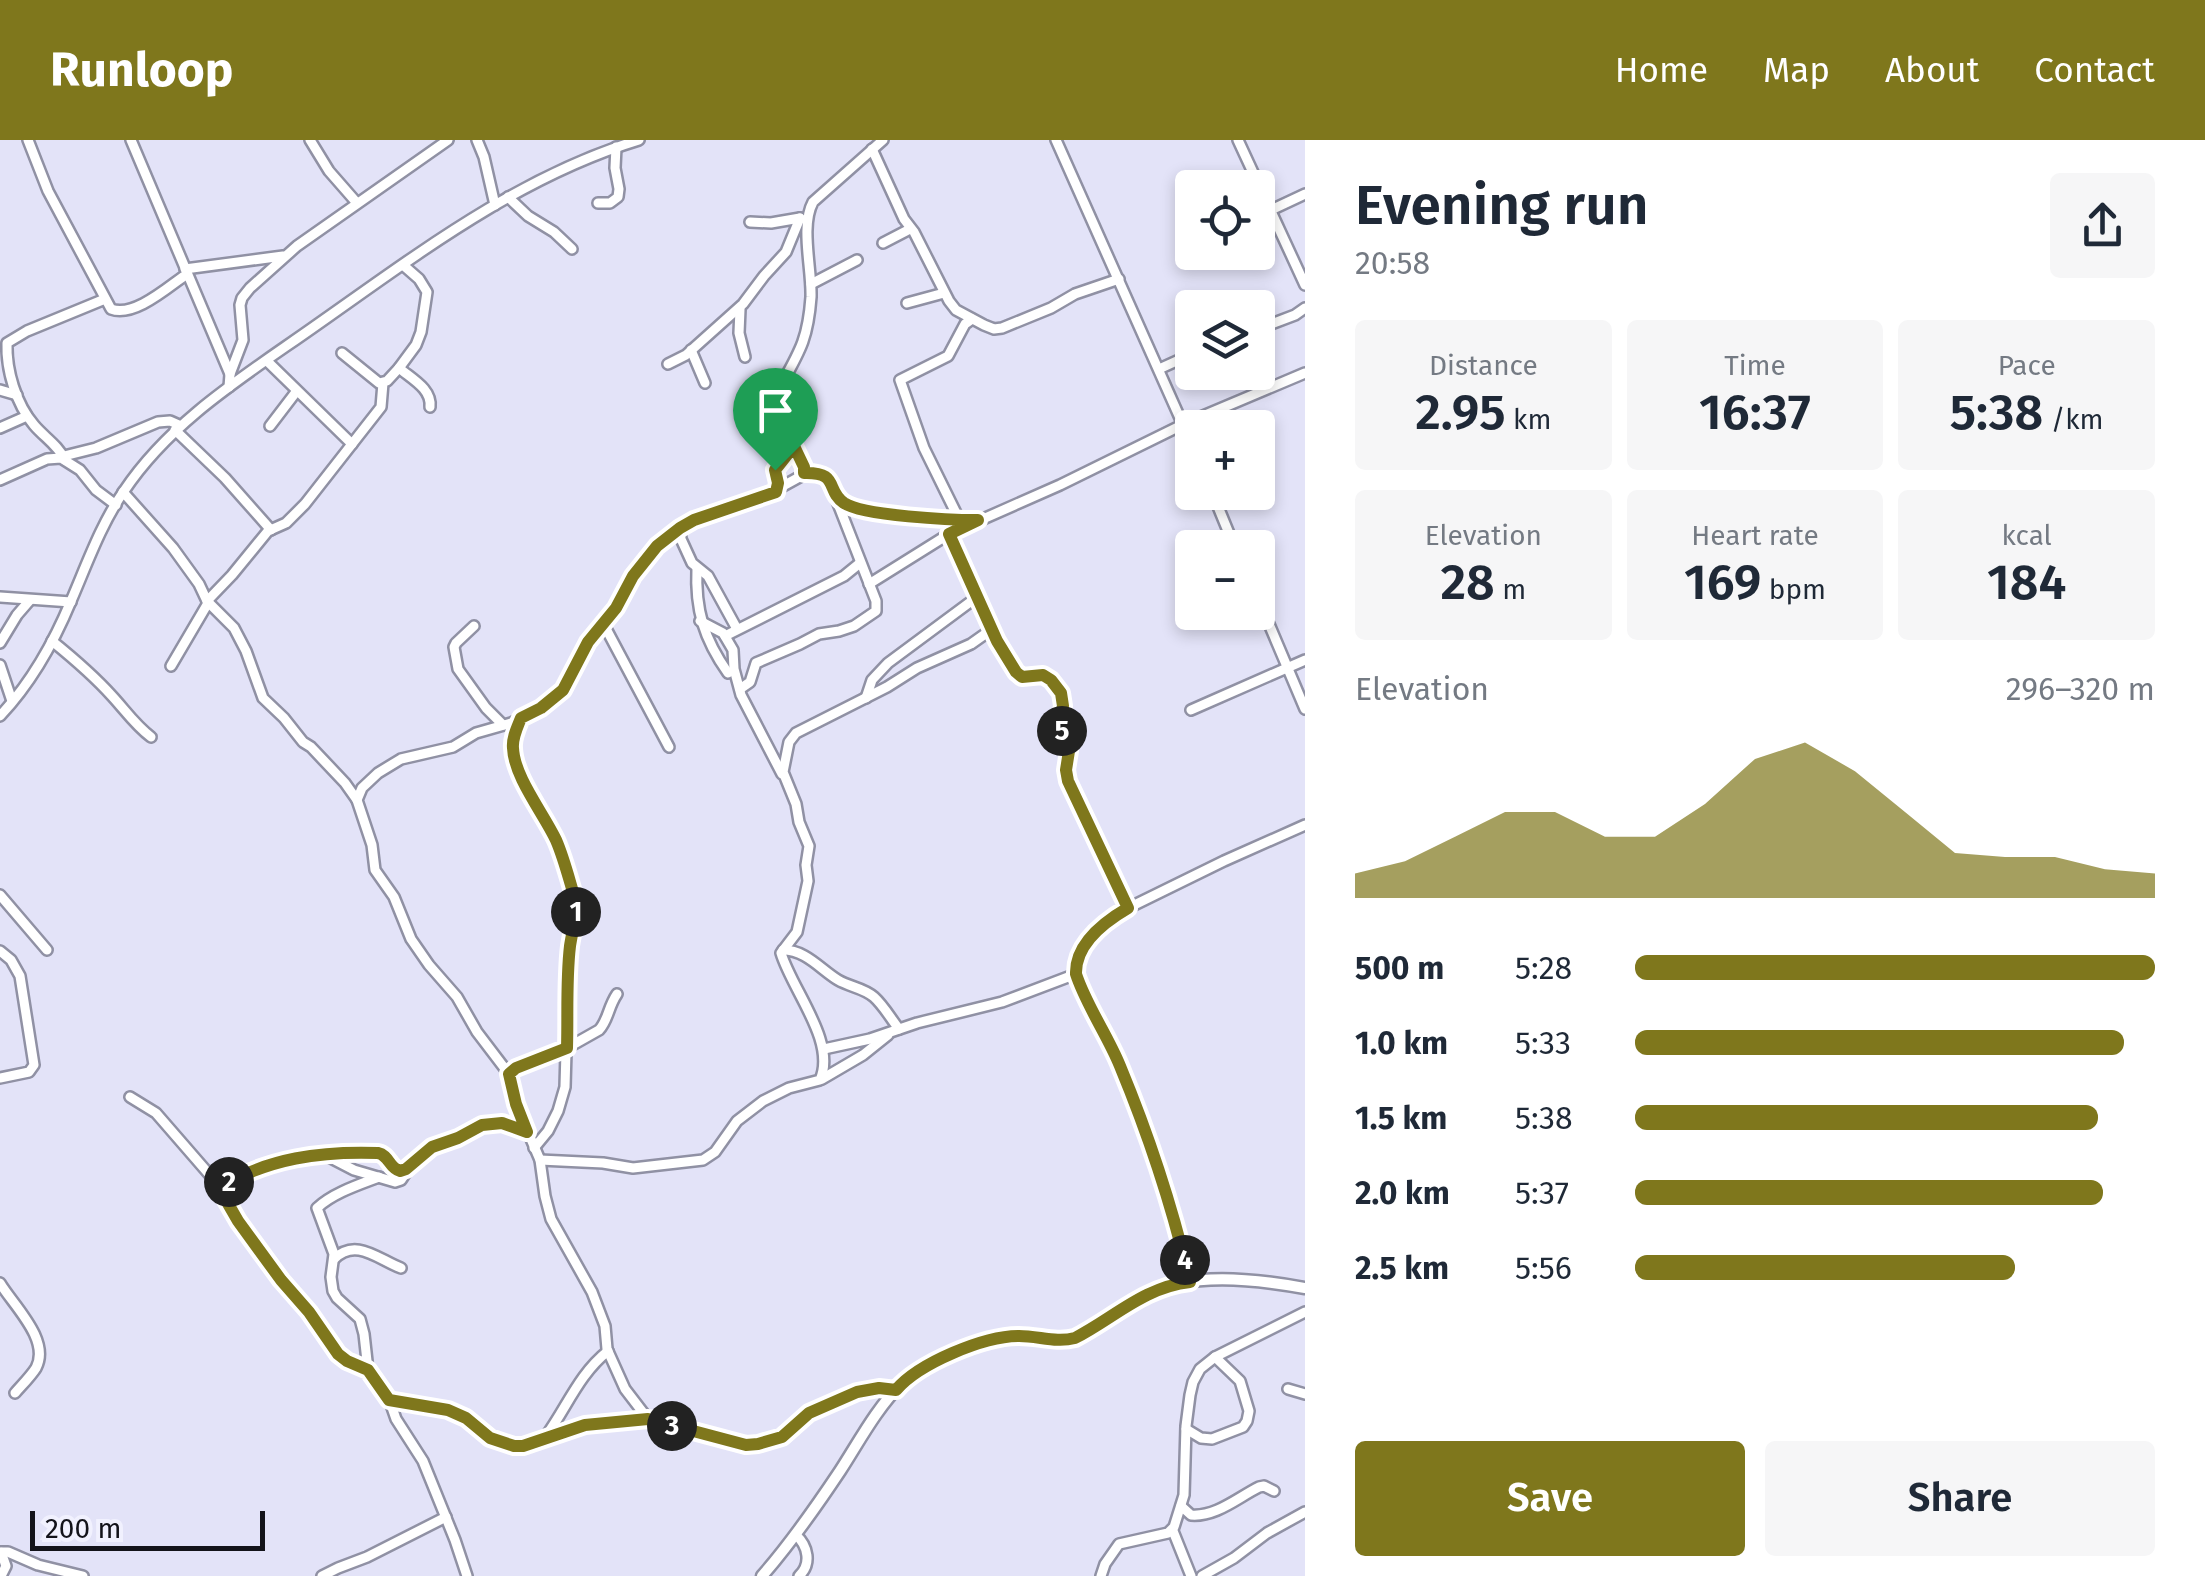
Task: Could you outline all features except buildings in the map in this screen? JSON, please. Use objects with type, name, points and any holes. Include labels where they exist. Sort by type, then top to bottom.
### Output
[{"type":"street","points":[[28,140],[39,172],[111,309],[124,312],[150,299],[186,271],[286,256]]},
{"type":"street","points":[[131,140],[230,374]]},
{"type":"street","points":[[310,140],[356,203]]},
{"type":"street","points":[[229,388],[243,340],[242,298],[286,256],[448,140]]},
{"type":"street","points":[[477,140],[495,205]]},
{"type":"street","points":[[0,716],[52,642],[123,492],[177,428],[266,360],[495,205],[611,145],[639,140]]},
{"type":"street","points":[[668,364],[691,350],[740,306],[786,252],[813,202],[883,140]]},
{"type":"street","points":[[1056,140],[1178,410]]},
{"type":"street","points":[[1238,140],[1251,170]]},
{"type":"street","points":[[598,203],[610,203],[618,197],[611,145]]},
{"type":"street","points":[[872,150],[944,293],[956,310],[972,319],[1002,328],[1075,294],[1119,279]]},
{"type":"street","points":[[1275,209],[1305,194]]},
{"type":"street","points":[[508,197],[572,250]]},
{"type":"street","points":[[750,222],[771,223],[804,216]]},
{"type":"street","points":[[804,216],[810,284],[807,334],[780,386],[794,446],[804,467],[852,507],[890,514],[978,520]]},
{"type":"street","points":[[1275,224],[1305,286]]},
{"type":"street","points":[[883,242],[910,229]]},
{"type":"street","points":[[810,284],[857,260]]},
{"type":"street","points":[[171,666],[207,602],[271,530],[286,523],[305,504],[382,406],[384,383],[418,340],[427,292],[403,264]]},
{"type":"street","points":[[907,303],[944,293]]},
{"type":"street","points":[[105,299],[27,331],[3,349],[26,416],[96,490],[116,505]]},
{"type":"street","points":[[740,306],[739,333],[746,358]]},
{"type":"street","points":[[1275,323],[1305,308]]},
{"type":"street","points":[[959,520],[924,448],[900,380],[948,356],[965,324],[972,319]]},
{"type":"street","points":[[691,350],[705,383]]},
{"type":"street","points":[[342,353],[384,383]]},
{"type":"street","points":[[266,360],[352,444]]},
{"type":"street","points":[[1159,369],[1175,362]]},
{"type":"street","points":[[399,368],[431,397],[430,408]]},
{"type":"street","points":[[1217,410],[1305,373]]},
{"type":"street","points":[[0,390],[16,395]]},
{"type":"street","points":[[270,426],[296,392]]},
{"type":"street","points":[[0,428],[26,416]]},
{"type":"street","points":[[0,480],[47,459],[64,458],[158,422],[170,421],[271,530]]},
{"type":"street","points":[[869,584],[949,534],[1175,428]]},
{"type":"street","points":[[776,492],[775,470],[794,446]]},
{"type":"street","points":[[357,800],[362,788],[400,760],[442,751],[521,718],[563,690],[588,642],[620,603],[633,576],[657,546],[680,528],[817,475]]},
{"type":"street","points":[[740,689],[750,682],[756,663],[819,634],[839,631],[872,615],[877,607],[817,475]]},
{"type":"street","points":[[123,492],[172,548],[207,602],[234,628],[263,698],[357,800],[372,844],[374,867],[394,897],[411,938],[458,998],[477,1032],[509,1074],[516,1104],[540,1160],[551,1219],[592,1292],[605,1326],[608,1351],[624,1389],[648,1419]]},
{"type":"street","points":[[680,528],[689,557],[708,576],[737,629]]},
{"type":"street","points":[[949,534],[1016,672],[1022,677],[1043,675],[1061,693],[1060,721],[1069,751],[1068,781],[1128,908]]},
{"type":"street","points":[[725,636],[844,576],[860,563]]},
{"type":"street","points":[[698,568],[696,596],[700,621],[728,674]]},
{"type":"street","points":[[0,597],[71,602]]},
{"type":"street","points":[[866,698],[868,686],[877,673],[977,597]]},
{"type":"street","points":[[0,642],[30,600]]},
{"type":"street","points":[[700,621],[725,636],[735,656],[740,689],[784,776],[810,849],[800,922],[781,955],[824,1050],[820,1080]]},
{"type":"street","points":[[603,623],[668,747]]},
{"type":"street","points":[[474,626],[456,643],[456,664],[486,708],[503,725]]},
{"type":"street","points":[[784,776],[783,763],[792,737],[918,668],[971,644],[991,627]]},
{"type":"street","points":[[1272,630],[1305,710]]},
{"type":"street","points":[[52,642],[76,660],[150,737]]},
{"type":"street","points":[[1191,710],[1305,660]]},
{"type":"street","points":[[0,665],[12,701]]},
{"type":"street","points":[[521,718],[514,736],[514,755],[555,839],[576,912],[570,944],[563,1096],[548,1130],[534,1148]]},
{"type":"street","points":[[1190,1282],[1147,1138],[1122,1069],[1076,974],[1076,965],[1105,922],[1305,825]]},
{"type":"street","points":[[0,894],[47,950]]},
{"type":"street","points":[[783,950],[792,950],[840,981],[868,992],[881,1004],[896,1030]]},
{"type":"street","points":[[0,951],[20,976],[34,1065],[29,1072],[0,1078]]},
{"type":"street","points":[[824,1050],[1002,1002],[1076,974]]},
{"type":"street","points":[[509,1074],[604,1026],[617,994]]},
{"type":"street","points":[[540,1160],[633,1168],[704,1160],[737,1121],[763,1101],[789,1088],[820,1080],[863,1056],[896,1030]]},
{"type":"street","points":[[130,1096],[156,1113],[219,1188],[238,1221],[338,1354],[368,1370]]},
{"type":"street","points":[[219,1188],[267,1164],[296,1157],[378,1153],[400,1171],[432,1147],[482,1125],[502,1123],[527,1132]]},
{"type":"street","points":[[324,1154],[354,1170],[398,1182],[410,1164]]},
{"type":"street","points":[[379,1177],[340,1193],[317,1208],[332,1244],[332,1284],[337,1298],[360,1319],[368,1370],[423,1460],[467,1576]]},
{"type":"street","points":[[334,1258],[353,1249],[373,1253],[401,1268]]},
{"type":"street","points":[[762,1576],[796,1535],[880,1406],[916,1373],[977,1344],[1010,1336],[1075,1338],[1142,1296],[1164,1287],[1190,1282],[1261,1281],[1305,1288]]},
{"type":"street","points":[[0,1282],[38,1339],[35,1370],[16,1393]]},
{"type":"street","points":[[1191,1576],[1172,1530],[1184,1495],[1186,1428],[1193,1382],[1215,1356],[1305,1312]]},
{"type":"street","points":[[544,1438],[576,1386],[608,1351]]},
{"type":"street","points":[[1186,1428],[1201,1438],[1212,1439],[1242,1427],[1247,1421],[1249,1411],[1240,1382],[1215,1356]]},
{"type":"street","points":[[1288,1389],[1305,1394]]},
{"type":"street","points":[[389,1400],[448,1410],[504,1444],[523,1446],[585,1425],[648,1419],[735,1443],[758,1444],[782,1437],[809,1413],[857,1392],[896,1390]]},
{"type":"street","points":[[1181,1506],[1190,1515],[1200,1516],[1259,1487],[1274,1491]]},
{"type":"street","points":[[1202,1576],[1305,1512]]},
{"type":"street","points":[[322,1576],[446,1517]]},
{"type":"street","points":[[1101,1576],[1118,1544],[1172,1530]]},
{"type":"street","points":[[796,1535],[806,1551],[805,1569],[799,1576]]},
{"type":"street","points":[[0,1576],[6,1566],[1,1551],[83,1576]]},
{"type":"route","points":[[794,446],[804,473],[828,478],[837,497],[852,507],[890,514],[978,520],[949,534],[997,641],[1016,672],[1027,678],[1043,675],[1061,693],[1060,721],[1069,747],[1068,781],[1128,908],[1094,933],[1076,965],[1076,974],[1122,1069],[1175,1222],[1190,1282],[1142,1296],[1075,1338],[1010,1336],[960,1350],[916,1373],[896,1390],[857,1392],[809,1413],[782,1437],[770,1442],[735,1443],[648,1419],[585,1425],[523,1446],[504,1444],[459,1414],[425,1404],[389,1400],[368,1370],[338,1354],[238,1221],[219,1188],[252,1170],[296,1157],[378,1153],[400,1171],[432,1147],[482,1125],[502,1123],[527,1132],[509,1074],[567,1048],[570,944],[576,912],[555,839],[516,763],[514,736],[521,718],[530,716],[563,690],[588,642],[657,546],[694,520],[776,492],[775,470],[794,446]]}]
